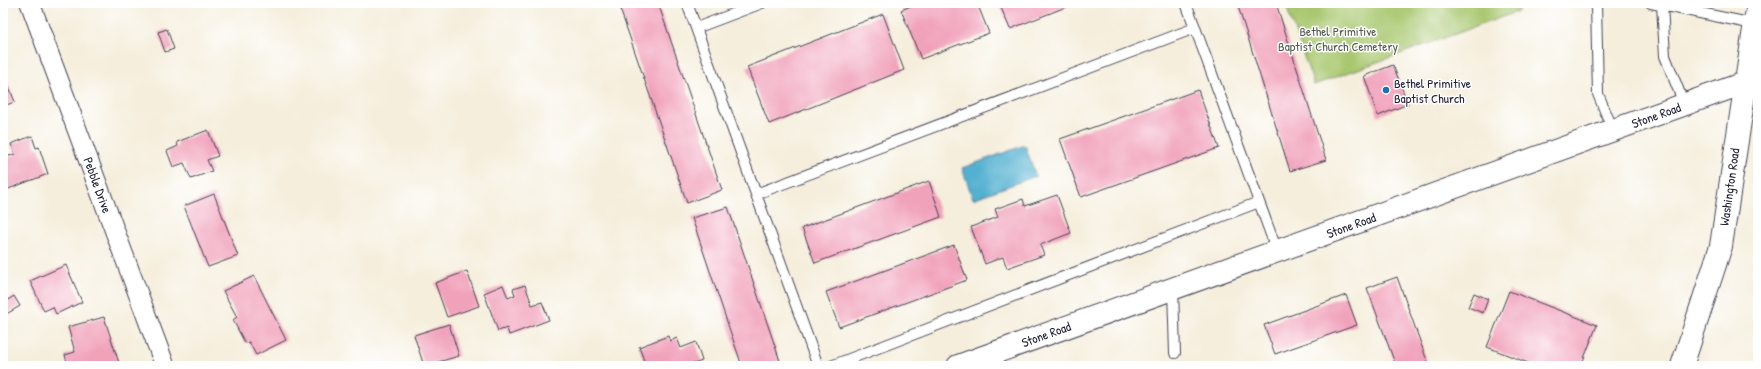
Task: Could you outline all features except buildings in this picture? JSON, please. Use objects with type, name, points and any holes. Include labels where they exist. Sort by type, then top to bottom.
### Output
[{"type":"street","name":"Pebble Drive","points":[[30,3],[165,366]]},
{"type":"street","name":"Washington Road","points":[[1682,366],[1721,246],[1751,81],[1754,24],[1758,3]]},
{"type":"street","name":"Stone Road","points":[[958,366],[1751,81]]},
{"type":"lane","points":[[687,3],[818,366]]},
{"type":"lane","points":[[696,28],[762,3]]},
{"type":"lane","points":[[1186,3],[1277,251]]},
{"type":"lane","points":[[1596,3],[1598,94],[1612,130]]},
{"type":"lane","points":[[1651,3],[1754,24]]},
{"type":"lane","points":[[1662,5],[1665,56],[1684,104]]},
{"type":"lane","points":[[756,194],[1195,28]]},
{"type":"lane","points":[[831,366],[1259,202]]},
{"type":"lane","points":[[1173,289],[1175,352]]},
{"type":"green space","name":"Bethel Primitive Baptist Church Cemetery","points":[[1285,3],[1516,3],[1519,11],[1314,85]]},
{"type":"water","points":[[1025,145],[1036,176],[973,199],[962,168]]},
{"type":"place","name":"Bethel Primitive Baptist Church","points":[[1386,90]]}]
